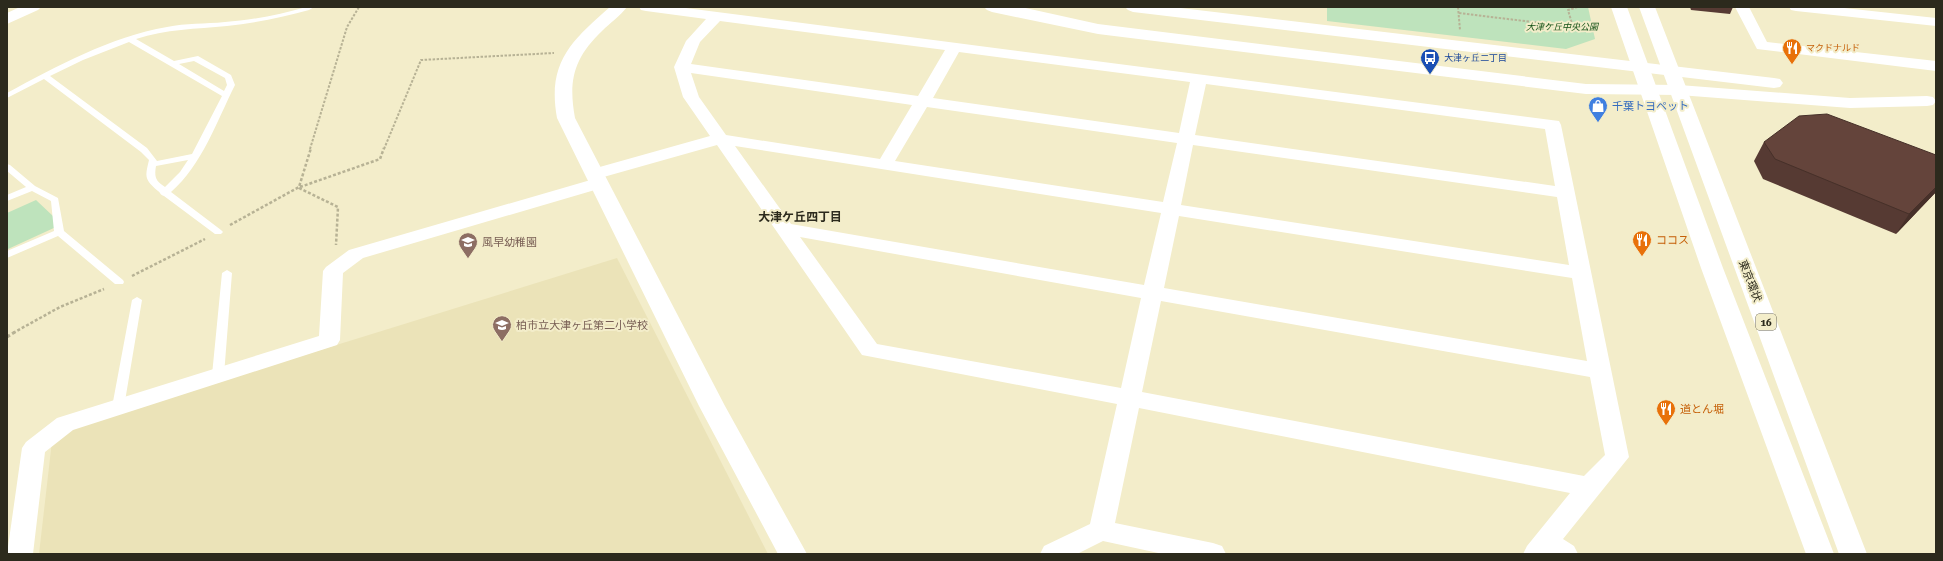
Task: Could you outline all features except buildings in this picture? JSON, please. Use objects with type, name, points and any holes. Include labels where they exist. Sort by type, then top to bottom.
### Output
[{"type":"main road","points":[[7,19],[33,7]]},
{"type":"main road","points":[[619,7],[593,29],[574,51],[564,75],[562,103],[566,118],[712,406],[793,554]]},
{"type":"main road","points":[[992,7],[1022,11],[1098,29],[1586,89],[1646,89],[1676,81]]},
{"type":"main road","points":[[1133,7],[1639,67],[1676,81],[1850,103],[1932,102]]},
{"type":"main road","points":[[1619,7],[1646,89],[1820,554]]},
{"type":"main road","name":"東京環状","points":[[1647,7],[1853,554]]},
{"type":"street","points":[[646,7],[1554,125],[1565,193],[1582,273],[1599,371],[1617,457],[1590,487],[1549,550]]},
{"type":"street","points":[[1742,7],[1762,46],[1936,66]]},
{"type":"street","points":[[1796,7],[1936,22]]},
{"type":"street","points":[[717,16],[693,41],[682,67],[691,97],[870,350],[1129,398],[1590,487]]},
{"type":"street","points":[[885,164],[955,47]]},
{"type":"street","points":[[682,67],[1565,193]]},
{"type":"street","points":[[1101,530],[1199,79]]},
{"type":"street","points":[[20,554],[34,448],[65,424],[329,340],[333,271],[356,254],[720,139],[1582,273]]},
{"type":"street","points":[[785,229],[1599,371]]},
{"type":"street","points":[[1053,554],[1101,530],[1213,554]]},
{"type":"lane","points":[[7,96],[44,76],[102,49],[130,39],[170,28],[193,25],[226,24],[263,18],[311,7]]},
{"type":"lane","points":[[130,39],[226,95]]},
{"type":"lane","points":[[164,193],[172,187],[194,156],[231,85],[228,77],[195,58],[172,64]]},
{"type":"lane","points":[[44,76],[144,150],[153,160],[150,175],[152,182],[164,193],[218,232]]},
{"type":"lane","points":[[153,164],[194,156]]},
{"type":"lane","points":[[7,167],[32,188],[55,200],[59,232],[119,282]]},
{"type":"lane","points":[[7,198],[32,188]]},
{"type":"lane","points":[[7,255],[59,232]]},
{"type":"lane","points":[[218,375],[227,273]]},
{"type":"lane","points":[[118,407],[136,300]]},
{"type":"path","points":[[299,187],[347,27],[359,7]]},
{"type":"path","points":[[1458,7],[1460,32]]},
{"type":"path","points":[[1459,12],[1573,26],[1568,10],[1578,7]]},
{"type":"path","points":[[7,337],[60,307],[119,282],[218,232],[299,187],[380,159],[421,60],[574,51]]},
{"type":"path","points":[[299,187],[338,207],[336,249]]},
{"type":"shaded area","name":"柏市立大津ヶ丘第二小学校","points":[[617,258],[768,554],[39,554],[52,441],[72,427]]},
{"type":"green space","name":"大津ケ丘中央公園","points":[[1327,7],[1588,7],[1595,39],[1566,49],[1327,21]]},
{"type":"green space","points":[[36,200],[54,217],[56,227],[8,249],[7,213]]},
{"type":"place","name":"マクドナルド","points":[[1792,65]]},
{"type":"place","name":"大津ヶ丘二丁目","points":[[1430,75]]},
{"type":"place","name":"千葉トヨペット","points":[[1598,123]]},
{"type":"place","name":"ココス","points":[[1642,257]]},
{"type":"place","name":"風早幼稚園","points":[[468,259]]},
{"type":"place","name":"柏市立大津ヶ丘第二小学校","points":[[502,342]]},
{"type":"place","name":"道とん堀","points":[[1666,426]]},
{"type":"district","name":"大津ケ丘四丁目","points":[[800,217]]}]
